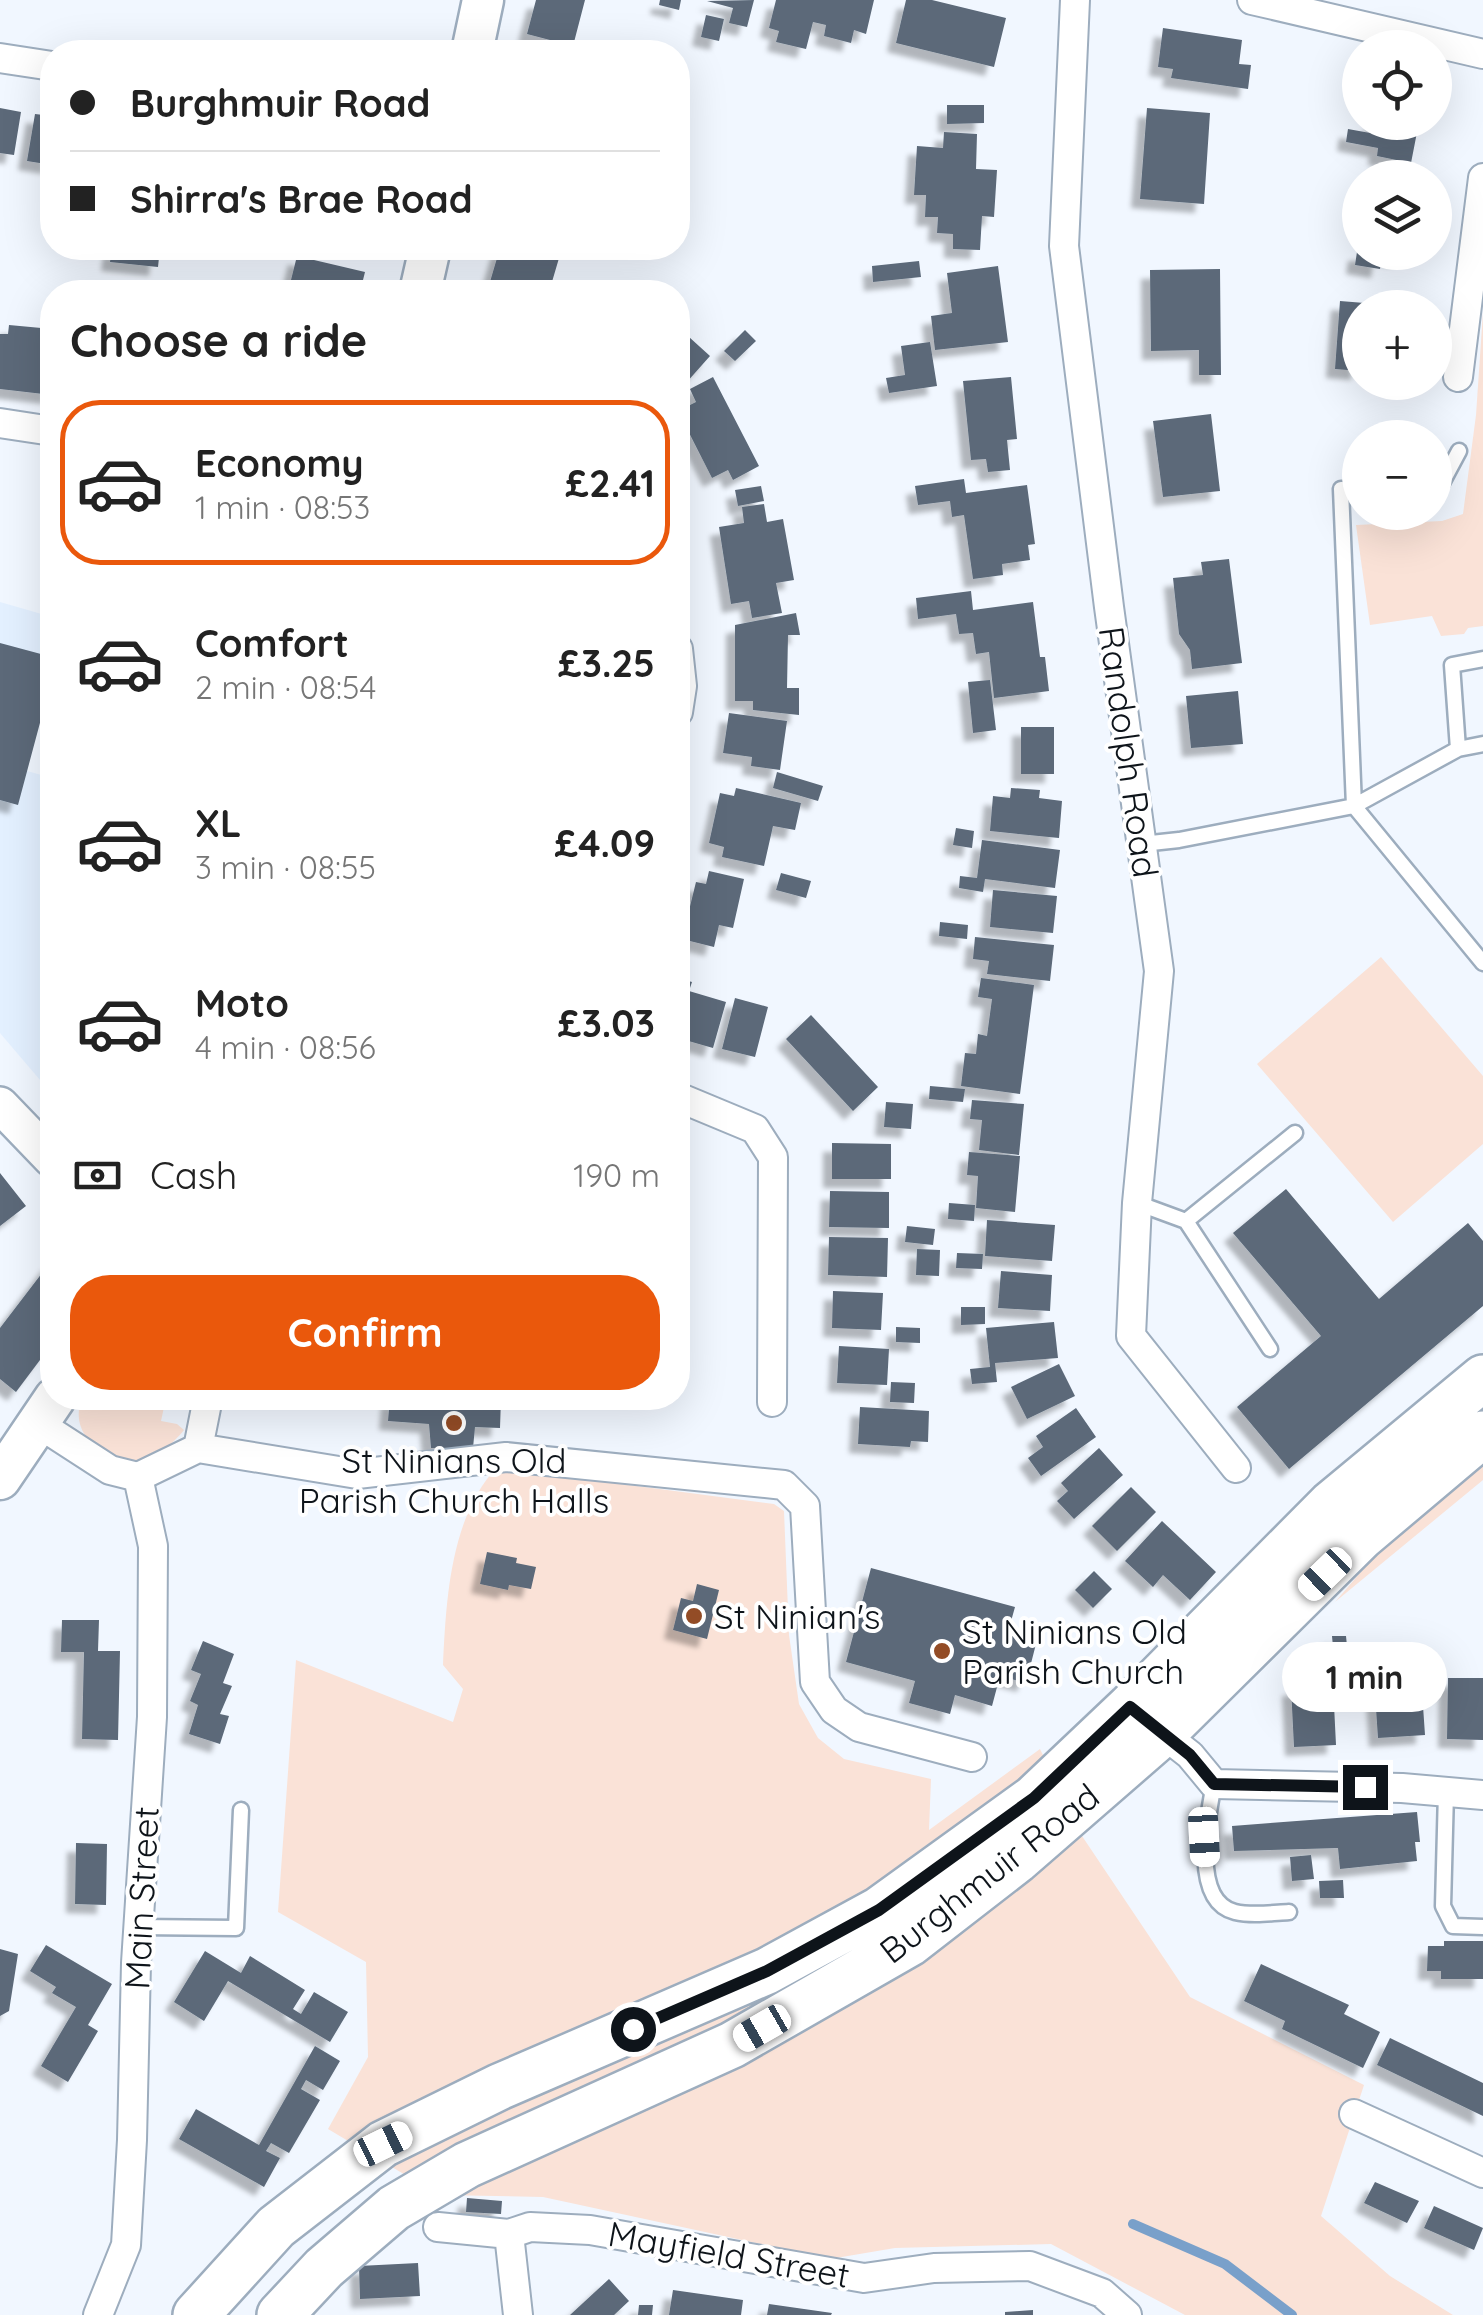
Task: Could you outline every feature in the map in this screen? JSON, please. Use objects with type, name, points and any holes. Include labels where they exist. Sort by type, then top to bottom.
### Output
[{"type":"main road","points":[[475,40],[483,0]]},
{"type":"main road","name":"Burghmuir Road","points":[[280,2315],[324,2268],[394,2208],[467,2165],[732,2045],[910,1942],[1017,1860],[1146,1720],[1331,1504],[1483,1378]]},
{"type":"main road","points":[[0,1479],[47,1410]]},
{"type":"main road","name":"Burghmuir Road","points":[[196,2315],[276,2226],[383,2144],[499,2087],[767,1971],[879,1910],[1146,1720],[1483,1434]]},
{"type":"street","name":"Randolph Road","points":[[1075,0],[1064,246],[1160,971],[1137,1203],[1131,1336],[1236,1468]]},
{"type":"street","points":[[1252,0],[1483,54]]},
{"type":"street","points":[[0,58],[40,64]]},
{"type":"street","points":[[1458,378],[1483,178]]},
{"type":"street","points":[[0,424],[40,429]]},
{"type":"street","points":[[690,1102],[755,1130],[773,1157],[772,1402]]},
{"type":"street","points":[[0,1105],[40,1147]]},
{"type":"street","points":[[47,1410],[110,1470],[138,1477],[198,1448],[357,1474],[506,1457],[784,1485],[805,1506],[815,1682],[824,1696],[834,1710],[859,1727],[972,1756]]},
{"type":"street","points":[[198,1448],[206,1410]]},
{"type":"street","name":"Main Street","points":[[98,2315],[126,2245],[138,1927],[152,1717],[153,1546],[138,1477]]},
{"type":"street","points":[[1146,1720],[1190,1755],[1214,1784],[1483,1795]]},
{"type":"street","points":[[1354,2114],[1483,2172]]},
{"type":"street","name":"Mayfield Street","points":[[438,2227],[509,2234],[530,2227],[590,2230],[864,2278],[934,2268],[1030,2266],[1102,2294],[1127,2315]]},
{"type":"street","points":[[509,2234],[518,2315]]},
{"type":"lane","points":[[1452,464],[1459,451]]},
{"type":"lane","points":[[1344,530],[1354,806],[1483,963]]},
{"type":"lane","points":[[1458,749],[1452,664],[1483,659]]},
{"type":"lane","points":[[1142,844],[1354,806],[1458,749],[1483,744]]},
{"type":"lane","points":[[1186,1221],[1295,1133]]},
{"type":"lane","points":[[1137,1203],[1186,1221],[1270,1349]]},
{"type":"lane","points":[[1214,1784],[1204,1837],[1206,1873],[1220,1902],[1231,1912],[1290,1912]]},
{"type":"lane","points":[[1446,1792],[1444,1906],[1452,1926],[1483,1927]]},
{"type":"lane","points":[[138,1927],[236,1928],[241,1810]]},
{"type":"shaded area","points":[[1483,312],[1483,626],[1468,628],[1464,634],[1441,636],[1432,616],[1370,625],[1357,530],[1452,530],[1452,518],[1463,514],[1476,415]]},
{"type":"shaded area","points":[[0,602],[40,614],[40,693],[20,769],[40,775],[40,1080],[0,1033]]},
{"type":"shaded area","points":[[1381,957],[1483,1076],[1483,1144],[1393,1222],[1257,1064]]},
{"type":"shaded area","points":[[79,1410],[163,1410],[161,1421],[177,1424],[184,1430],[153,1457],[138,1463],[122,1463],[88,1439]]},
{"type":"shaded area","points":[[1483,1452],[1483,1480],[1335,1602],[1386,1543]]},
{"type":"shaded area","points":[[515,1470],[774,1504],[784,1511],[789,1635],[799,1704],[818,1738],[844,1759],[931,1779],[929,1830],[1040,1749],[1082,1836],[1190,1997],[1364,2085],[1321,2216],[1390,2276],[1453,2315],[1185,2315],[1051,2244],[895,2248],[830,2259],[543,2197],[439,2195],[328,2129],[368,2057],[366,1962],[278,1912],[296,1660],[453,1722],[463,1689],[443,1665],[449,1590],[459,1540],[477,1494],[491,1474]]},
{"type":"building","points":[[536,0],[585,0],[575,40],[550,40],[527,34]]},
{"type":"building","points":[[660,0],[681,0],[679,10],[659,5]]},
{"type":"building","points":[[754,0],[747,27],[729,23],[733,8],[707,1]]},
{"type":"building","points":[[776,0],[874,0],[866,34],[854,30],[851,43],[824,36],[826,25],[813,22],[806,49],[776,42],[779,31],[769,28]]},
{"type":"building","points":[[906,0],[932,0],[1006,18],[994,67],[896,43]]},
{"type":"building","points":[[706,15],[724,19],[719,41],[701,37]]},
{"type":"building","points":[[1163,28],[1242,40],[1239,64],[1251,65],[1248,89],[1171,78],[1173,69],[1158,67]]},
{"type":"building","points":[[947,105],[984,105],[984,123],[947,124]]},
{"type":"building","points":[[0,108],[21,112],[14,155],[0,153]]},
{"type":"building","points":[[1147,108],[1210,113],[1204,204],[1140,199]]},
{"type":"building","points":[[35,114],[40,115],[40,163],[27,161]]},
{"type":"building","points":[[944,132],[977,134],[976,169],[997,170],[994,217],[982,216],[980,250],[953,249],[953,234],[937,233],[938,217],[925,217],[926,195],[914,195],[917,146],[943,148]]},
{"type":"building","points":[[1415,140],[1412,160],[1377,156],[1378,148],[1346,142]]},
{"type":"building","points":[[110,260],[159,260],[158,267]]},
{"type":"building","points":[[296,260],[314,260],[365,272],[363,280],[291,280]]},
{"type":"building","points":[[496,260],[558,260],[553,280],[491,280]]},
{"type":"building","points":[[919,261],[921,277],[873,282],[872,266]]},
{"type":"building","points":[[998,266],[1008,342],[935,350],[931,316],[952,313],[947,273]]},
{"type":"building","points":[[1220,269],[1221,375],[1199,375],[1199,350],[1151,351],[1150,270]]},
{"type":"building","points":[[1340,301],[1342,301],[1342,370],[1335,369]]},
{"type":"building","points":[[9,325],[40,328],[40,394],[0,389],[0,334],[8,334]]},
{"type":"building","points":[[745,330],[756,341],[735,361],[724,351]]},
{"type":"building","points":[[690,338],[710,356],[690,378]]},
{"type":"building","points":[[930,342],[937,386],[889,393],[886,378],[905,375],[901,346]]},
{"type":"building","points":[[713,377],[759,466],[733,480],[728,470],[712,478],[690,435],[690,405],[696,402],[690,389]]},
{"type":"building","points":[[1011,377],[1017,439],[1007,440],[1010,470],[988,472],[986,459],[971,460],[963,381]]},
{"type":"building","points":[[1211,414],[1220,491],[1163,497],[1153,421]]},
{"type":"building","points":[[964,479],[966,493],[1027,485],[1035,544],[1028,545],[1030,560],[1002,564],[1003,575],[973,579],[964,515],[952,517],[950,501],[918,505],[915,486]]},
{"type":"building","points":[[761,486],[764,501],[738,506],[735,490]]},
{"type":"building","points":[[764,504],[767,522],[783,519],[794,580],[776,583],[782,613],[752,618],[749,601],[731,604],[719,527],[744,523],[742,507]]},
{"type":"building","points":[[1229,559],[1242,663],[1192,669],[1190,650],[1179,634],[1173,578],[1203,575],[1201,562]]},
{"type":"building","points":[[971,591],[973,610],[1033,602],[1049,691],[994,698],[989,652],[976,654],[973,633],[959,634],[956,614],[918,619],[916,598]]},
{"type":"building","points":[[796,613],[800,635],[788,635],[787,688],[799,688],[799,715],[753,710],[753,701],[735,701],[735,625]]},
{"type":"building","points":[[0,643],[40,654],[40,723],[18,805],[0,800]]},
{"type":"building","points":[[990,680],[996,730],[973,733],[968,682]]},
{"type":"building","points":[[1238,691],[1243,744],[1191,748],[1186,696]]},
{"type":"building","points":[[729,713],[787,721],[780,770],[751,766],[752,757],[723,753]]},
{"type":"building","points":[[1021,727],[1054,727],[1054,774],[1021,774]]},
{"type":"building","points":[[777,772],[823,786],[818,801],[773,788]]},
{"type":"building","points":[[736,788],[801,803],[795,830],[773,826],[764,866],[722,857],[724,847],[709,843],[720,793],[734,796]]},
{"type":"building","points":[[1011,788],[1040,790],[1039,798],[1062,801],[1059,838],[990,831],[993,796],[1010,798]]},
{"type":"building","points":[[956,828],[974,831],[972,848],[953,845]]},
{"type":"building","points":[[982,840],[1060,850],[1055,888],[985,879],[983,892],[959,888],[960,876],[977,878]]},
{"type":"building","points":[[709,871],[744,879],[733,928],[719,925],[714,947],[690,941],[690,906],[696,882],[706,884]]},
{"type":"building","points":[[781,873],[811,881],[806,898],[776,890]]},
{"type":"building","points":[[993,890],[1057,896],[1053,933],[990,927]]},
{"type":"building","points":[[940,922],[968,925],[967,939],[939,936]]},
{"type":"building","points":[[975,937],[1054,945],[1050,981],[987,974],[989,961],[973,959]]},
{"type":"building","points":[[981,978],[1034,985],[1020,1094],[961,1086],[965,1053],[976,1054],[978,1034],[987,1036],[992,999],[978,997]]},
{"type":"building","points":[[690,991],[726,1002],[713,1048],[690,1041]]},
{"type":"building","points":[[735,998],[768,1007],[755,1057],[722,1049]]},
{"type":"building","points":[[811,1015],[878,1087],[853,1111],[786,1039]]},
{"type":"building","points":[[930,1086],[965,1089],[963,1102],[929,1099]]},
{"type":"building","points":[[972,1100],[1024,1104],[1019,1155],[979,1150],[982,1120],[970,1119]]},
{"type":"building","points":[[886,1102],[913,1104],[911,1129],[884,1127]]},
{"type":"building","points":[[832,1143],[891,1144],[891,1179],[832,1179]]},
{"type":"building","points":[[969,1152],[1020,1156],[1015,1212],[976,1208],[978,1176],[967,1175]]},
{"type":"building","points":[[0,1173],[26,1206],[0,1226]]},
{"type":"building","points":[[1286,1189],[1379,1299],[1468,1223],[1483,1241],[1483,1306],[1289,1469],[1237,1407],[1321,1336],[1233,1233]]},
{"type":"building","points":[[830,1191],[889,1192],[889,1228],[829,1227]]},
{"type":"building","points":[[949,1203],[975,1205],[974,1221],[948,1219]]},
{"type":"building","points":[[987,1220],[1055,1225],[1052,1261],[985,1256]]},
{"type":"building","points":[[907,1226],[935,1229],[933,1245],[905,1242]]},
{"type":"building","points":[[829,1237],[888,1238],[887,1277],[828,1275]]},
{"type":"building","points":[[917,1249],[940,1250],[939,1276],[916,1275]]},
{"type":"building","points":[[957,1253],[983,1254],[982,1269],[956,1268]]},
{"type":"building","points":[[1001,1271],[1052,1275],[1050,1311],[998,1308]]},
{"type":"building","points":[[40,1276],[40,1360],[16,1392],[0,1379],[0,1328]]},
{"type":"building","points":[[833,1291],[883,1293],[881,1330],[832,1328]]},
{"type":"building","points":[[961,1307],[985,1307],[985,1324],[961,1325]]},
{"type":"building","points":[[1054,1322],[1058,1358],[995,1363],[997,1382],[972,1384],[970,1369],[990,1367],[986,1328]]},
{"type":"building","points":[[896,1327],[920,1328],[920,1343],[896,1342]]},
{"type":"building","points":[[839,1346],[889,1349],[887,1385],[837,1383]]},
{"type":"building","points":[[1059,1364],[1075,1396],[1027,1419],[1011,1387]]},
{"type":"building","points":[[891,1382],[915,1383],[914,1403],[890,1402]]},
{"type":"building","points":[[860,1407],[929,1411],[928,1442],[911,1441],[910,1447],[858,1444]]},
{"type":"building","points":[[1076,1408],[1096,1437],[1041,1476],[1028,1458],[1043,1447],[1036,1436]]},
{"type":"building","name":"St Ninians Old Parish Church Halls","points":[[389,1410],[501,1410],[500,1428],[475,1427],[473,1448],[431,1448],[429,1424],[388,1421]]},
{"type":"building","points":[[1099,1448],[1123,1475],[1074,1519],[1057,1501],[1068,1491],[1061,1483]]},
{"type":"building","points":[[1131,1487],[1156,1512],[1117,1551],[1092,1526]]},
{"type":"building","points":[[1162,1521],[1216,1572],[1190,1600],[1163,1575],[1153,1587],[1125,1561]]},
{"type":"building","points":[[487,1552],[517,1558],[516,1563],[536,1567],[531,1589],[509,1585],[508,1590],[480,1584]]},
{"type":"building","name":"St Ninians Old Parish Church","points":[[871,1568],[1015,1607],[1008,1632],[1037,1640],[1026,1683],[1000,1676],[992,1706],[955,1695],[950,1714],[909,1703],[915,1681],[846,1662]]},
{"type":"building","points":[[1094,1571],[1112,1589],[1093,1608],[1075,1590]]},
{"type":"building","name":"St Ninian's","points":[[697,1584],[719,1590],[707,1639],[673,1630],[681,1598],[693,1601]]},
{"type":"building","points":[[62,1620],[99,1620],[98,1651],[120,1651],[118,1740],[82,1739],[84,1652],[61,1652]]},
{"type":"building","points":[[1332,1636],[1346,1636],[1347,1646],[1333,1647]]},
{"type":"building","points":[[203,1641],[234,1654],[223,1683],[232,1686],[220,1714],[229,1716],[220,1744],[189,1734],[198,1705],[190,1701],[201,1674],[191,1670]]},
{"type":"building","points":[[1369,1669],[1370,1681],[1421,1677],[1425,1735],[1378,1738],[1375,1694],[1344,1696],[1343,1671]]},
{"type":"building","points":[[1448,1678],[1483,1678],[1483,1740],[1447,1739]]},
{"type":"building","points":[[1333,1685],[1336,1745],[1294,1747],[1291,1687]]},
{"type":"building","points":[[1417,1812],[1417,1861],[1340,1869],[1338,1848],[1234,1851],[1232,1826]]},
{"type":"building","points":[[76,1843],[107,1844],[106,1905],[75,1904]]},
{"type":"building","points":[[1311,1855],[1314,1879],[1292,1881],[1290,1857]]},
{"type":"building","points":[[1343,1880],[1344,1898],[1320,1898],[1319,1881]]},
{"type":"building","points":[[1444,1941],[1483,1941],[1483,1979],[1441,1979],[1441,1971],[1427,1971],[1428,1946],[1444,1946]]},
{"type":"building","points":[[46,1945],[112,1984],[88,2025],[98,2031],[68,2082],[41,2066],[76,2007],[52,1993],[56,1987],[30,1971]]},
{"type":"building","points":[[0,1949],[18,1954],[9,2011],[0,2016]]},
{"type":"building","points":[[205,1951],[241,1973],[250,1956],[305,1990],[293,2009],[301,2014],[314,1992],[348,2012],[330,2042],[228,1981],[204,2021],[174,2002]]},
{"type":"building","points":[[1261,1964],[1349,2005],[1344,2014],[1380,2032],[1363,2068],[1282,2029],[1285,2021],[1244,2001]]},
{"type":"building","points":[[1390,2038],[1483,2083],[1483,2116],[1377,2065]]},
{"type":"building","points":[[315,2046],[340,2061],[323,2090],[306,2080],[301,2089],[320,2100],[289,2153],[271,2143],[266,2151],[280,2158],[264,2187],[179,2139],[196,2109],[259,2145]]},
{"type":"building","points":[[1375,2182],[1419,2201],[1407,2223],[1364,2203]]},
{"type":"building","points":[[467,2198],[502,2201],[501,2214],[466,2212]]},
{"type":"building","points":[[1434,2206],[1483,2228],[1474,2250],[1424,2228]]},
{"type":"building","points":[[418,2263],[420,2296],[360,2299],[359,2266]]},
{"type":"building","points":[[609,2279],[629,2301],[614,2315],[570,2315]]},
{"type":"building","points":[[673,2290],[743,2300],[741,2315],[669,2315]]},
{"type":"building","points":[[769,2304],[832,2313],[767,2315]]},
{"type":"building","points":[[639,2305],[653,2305],[652,2315],[638,2315]]},
{"type":"building","points":[[1033,2310],[1033,2315],[1005,2315],[1005,2312]]},
{"type":"waterway","points":[[1133,2224],[1225,2264],[1292,2315]]},
{"type":"place","name":"St Ninians Old Parish Church Halls","points":[[454,1423]]},
{"type":"place","name":"St Ninian's","points":[[694,1616]]},
{"type":"place","name":"St Ninians Old Parish Church","points":[[942,1651]]},
{"type":"route","points":[[633,2029],[767,1971],[879,1910],[1034,1798],[1130,1707],[1190,1755],[1214,1784],[1365,1787]]}]
